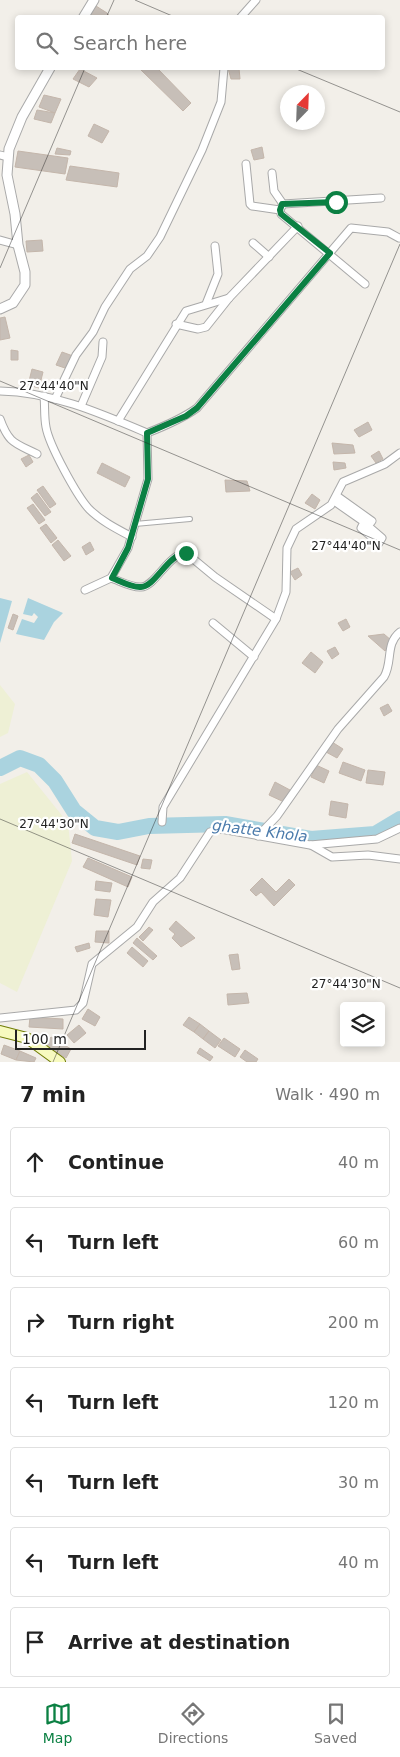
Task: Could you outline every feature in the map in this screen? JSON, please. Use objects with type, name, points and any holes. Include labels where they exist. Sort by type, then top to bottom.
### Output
[{"type":"main road","points":[[0,1030],[27,1038],[60,1062]]},
{"type":"street","points":[[85,15],[94,0]]},
{"type":"street","points":[[243,15],[256,0]]},
{"type":"street","points":[[0,310],[13,303],[25,285],[25,272],[18,245],[16,214],[4,156],[49,70]]},
{"type":"street","points":[[55,399],[76,355],[93,332],[105,307],[130,270],[147,256],[160,237],[202,150],[221,102],[224,70]]},
{"type":"street","points":[[246,164],[250,204],[252,206],[281,207],[382,198]]},
{"type":"street","points":[[272,173],[274,191],[281,207],[281,214],[298,226],[365,284]]},
{"type":"street","points":[[176,324],[198,329],[206,327],[229,298],[298,226]]},
{"type":"street","points":[[0,391],[28,392],[81,406],[147,433],[186,416],[197,408],[351,228],[388,232],[399,238]]},
{"type":"street","points":[[0,240],[18,245]]},
{"type":"street","points":[[253,243],[269,257]]},
{"type":"street","points":[[206,304],[218,274],[215,246]]},
{"type":"street","points":[[118,421],[176,324],[186,311],[229,298]]},
{"type":"street","points":[[81,406],[102,357],[102,342]]},
{"type":"street","points":[[44,396],[46,428],[51,443],[76,492],[90,510],[112,526],[132,537]]},
{"type":"street","points":[[0,419],[6,435],[13,443],[37,454]]},
{"type":"street","points":[[85,590],[112,578],[128,548],[148,479],[147,433]]},
{"type":"street","points":[[162,822],[163,807],[276,619],[286,592],[285,560],[296,529],[336,498],[343,482],[384,464],[400,453]]},
{"type":"street","points":[[336,498],[372,521],[368,526],[382,538],[378,543],[361,528],[364,522],[336,498]]},
{"type":"street","points":[[112,578],[140,588],[146,586],[180,553],[186,553],[276,619]]},
{"type":"street","points":[[213,624],[254,657]]},
{"type":"street","points":[[258,836],[277,816],[338,728],[384,677],[390,668],[389,646],[400,632]]},
{"type":"street","points":[[0,1018],[76,1010],[83,1003],[92,964],[137,927],[154,902],[180,878],[210,832],[221,829],[310,845],[377,839],[400,828]]},
{"type":"street","points":[[310,845],[332,857],[368,855],[400,859]]},
{"type":"lane","points":[[135,524],[190,519]]},
{"type":"green space","points":[[0,685],[15,704],[8,733],[0,737]]},
{"type":"green space","points":[[27,772],[68,823],[72,861],[17,992],[0,983],[0,784]]},
{"type":"water","points":[[0,598],[12,601],[0,643]]},
{"type":"water","points":[[28,598],[63,613],[54,622],[44,640],[16,634],[22,619],[34,623],[38,617],[34,613],[32,616],[23,614]]},
{"type":"building","points":[[96,6],[109,15],[89,15]]},
{"type":"building","points":[[79,70],[97,78],[89,87],[73,79]]},
{"type":"building","points":[[141,70],[159,70],[191,103],[183,111]]},
{"type":"building","points":[[229,70],[239,70],[240,79],[231,79]]},
{"type":"building","points":[[44,95],[61,99],[55,113],[39,107]]},
{"type":"building","points":[[37,110],[55,113],[51,123],[34,119]]},
{"type":"building","points":[[94,124],[109,131],[102,143],[88,136]]},
{"type":"building","points":[[262,147],[264,158],[254,160],[251,150]]},
{"type":"building","points":[[57,148],[71,151],[70,155],[55,154]]},
{"type":"building","points":[[18,151],[68,158],[65,174],[15,167]]},
{"type":"building","points":[[70,166],[119,173],[117,187],[66,180]]},
{"type":"building","points":[[42,240],[43,251],[27,252],[26,241]]},
{"type":"building","points":[[5,317],[10,338],[0,340],[0,318]]},
{"type":"building","points":[[11,350],[18,351],[18,360],[11,360]]},
{"type":"building","points":[[62,352],[73,356],[68,369],[56,365]]},
{"type":"building","points":[[32,369],[43,372],[39,388],[28,385]]},
{"type":"building","points":[[368,422],[372,430],[359,437],[354,430]]},
{"type":"building","points":[[332,443],[353,445],[355,453],[334,454]]},
{"type":"building","points":[[379,451],[383,459],[376,463],[371,456]]},
{"type":"building","points":[[29,455],[33,462],[26,467],[21,459]]},
{"type":"building","points":[[333,462],[345,463],[346,468],[334,470]]},
{"type":"building","points":[[102,463],[130,477],[125,487],[97,473]]},
{"type":"building","points":[[225,480],[247,481],[250,491],[226,492]]},
{"type":"building","points":[[43,486],[56,504],[50,508],[37,490]]},
{"type":"building","points":[[37,493],[51,512],[45,516],[31,498]]},
{"type":"building","points":[[312,494],[320,500],[315,509],[305,503]]},
{"type":"building","points":[[33,504],[45,520],[39,524],[27,508]]},
{"type":"building","points":[[46,524],[57,538],[51,543],[40,528]]},
{"type":"building","points":[[58,540],[71,556],[64,561],[52,545]]},
{"type":"building","points":[[90,542],[94,550],[86,555],[82,547]]},
{"type":"building","points":[[298,568],[302,575],[295,580],[290,572]]},
{"type":"building","points":[[13,614],[18,616],[13,630],[8,628]]},
{"type":"building","points":[[346,619],[350,627],[343,631],[338,623]]},
{"type":"building","points":[[384,634],[392,641],[385,651],[368,636]]},
{"type":"building","points":[[335,647],[339,654],[332,659],[327,651]]},
{"type":"building","points":[[311,652],[323,662],[315,673],[302,663]]},
{"type":"building","points":[[388,704],[392,711],[384,716],[380,708]]},
{"type":"building","points":[[332,742],[343,749],[337,758],[326,752]]},
{"type":"building","points":[[343,762],[365,770],[361,781],[339,773]]},
{"type":"building","points":[[316,765],[329,771],[324,783],[311,777]]},
{"type":"building","points":[[368,770],[385,772],[383,785],[366,783]]},
{"type":"building","points":[[275,782],[290,790],[284,802],[269,795]]},
{"type":"building","points":[[331,801],[348,804],[346,818],[329,815]]},
{"type":"building","points":[[75,834],[140,856],[137,865],[72,843]]},
{"type":"building","points":[[88,858],[132,877],[128,887],[83,867]]},
{"type":"building","points":[[143,859],[152,860],[150,869],[141,868]]},
{"type":"building","points":[[262,878],[276,892],[289,879],[295,885],[274,906],[261,892],[256,896],[250,890]]},
{"type":"building","points":[[96,881],[112,883],[110,892],[95,890]]},
{"type":"building","points":[[96,899],[111,900],[108,917],[94,915]]},
{"type":"building","points":[[176,921],[195,938],[181,947],[172,938],[175,934],[169,929]]},
{"type":"building","points":[[149,927],[153,930],[143,941],[139,937]]},
{"type":"building","points":[[96,931],[109,931],[109,943],[95,942]]},
{"type":"building","points":[[137,938],[157,956],[153,960],[133,943]]},
{"type":"building","points":[[89,943],[90,948],[77,952],[75,947]]},
{"type":"building","points":[[132,947],[148,961],[143,967],[127,953]]},
{"type":"building","points":[[238,954],[240,969],[232,970],[229,955]]},
{"type":"building","points":[[247,993],[249,1003],[228,1005],[227,994]]},
{"type":"building","points":[[88,1009],[100,1017],[95,1026],[82,1019]]},
{"type":"building","points":[[30,1017],[63,1019],[63,1029],[29,1027]]},
{"type":"building","points":[[189,1017],[200,1024],[194,1032],[183,1025]]},
{"type":"building","points":[[200,1024],[209,1031],[203,1039],[194,1032]]},
{"type":"building","points":[[79,1025],[86,1033],[74,1043],[67,1035]]},
{"type":"building","points":[[209,1031],[221,1040],[215,1048],[203,1039]]},
{"type":"building","points":[[51,1037],[71,1049],[66,1058],[45,1046]]},
{"type":"building","points":[[224,1038],[240,1049],[235,1057],[218,1046]]},
{"type":"building","points":[[4,1045],[20,1051],[16,1060],[1,1054]]},
{"type":"building","points":[[200,1048],[213,1057],[210,1061],[197,1053]]},
{"type":"building","points":[[245,1050],[258,1059],[256,1062],[247,1062],[240,1057]]},
{"type":"building","points":[[20,1051],[36,1058],[34,1062],[16,1060]]},
{"type":"waterway","name":"ghatte Khola","points":[[0,768],[20,758],[39,765],[55,781],[74,811],[95,828],[118,832],[149,826],[225,824],[311,839],[375,834],[400,819]]},
{"type":"route","points":[[186,553],[180,553],[146,586],[140,588],[112,578],[128,548],[148,479],[147,433],[186,416],[197,408],[212,388],[330,253],[281,214],[282,204],[293,202],[336,202]]}]
